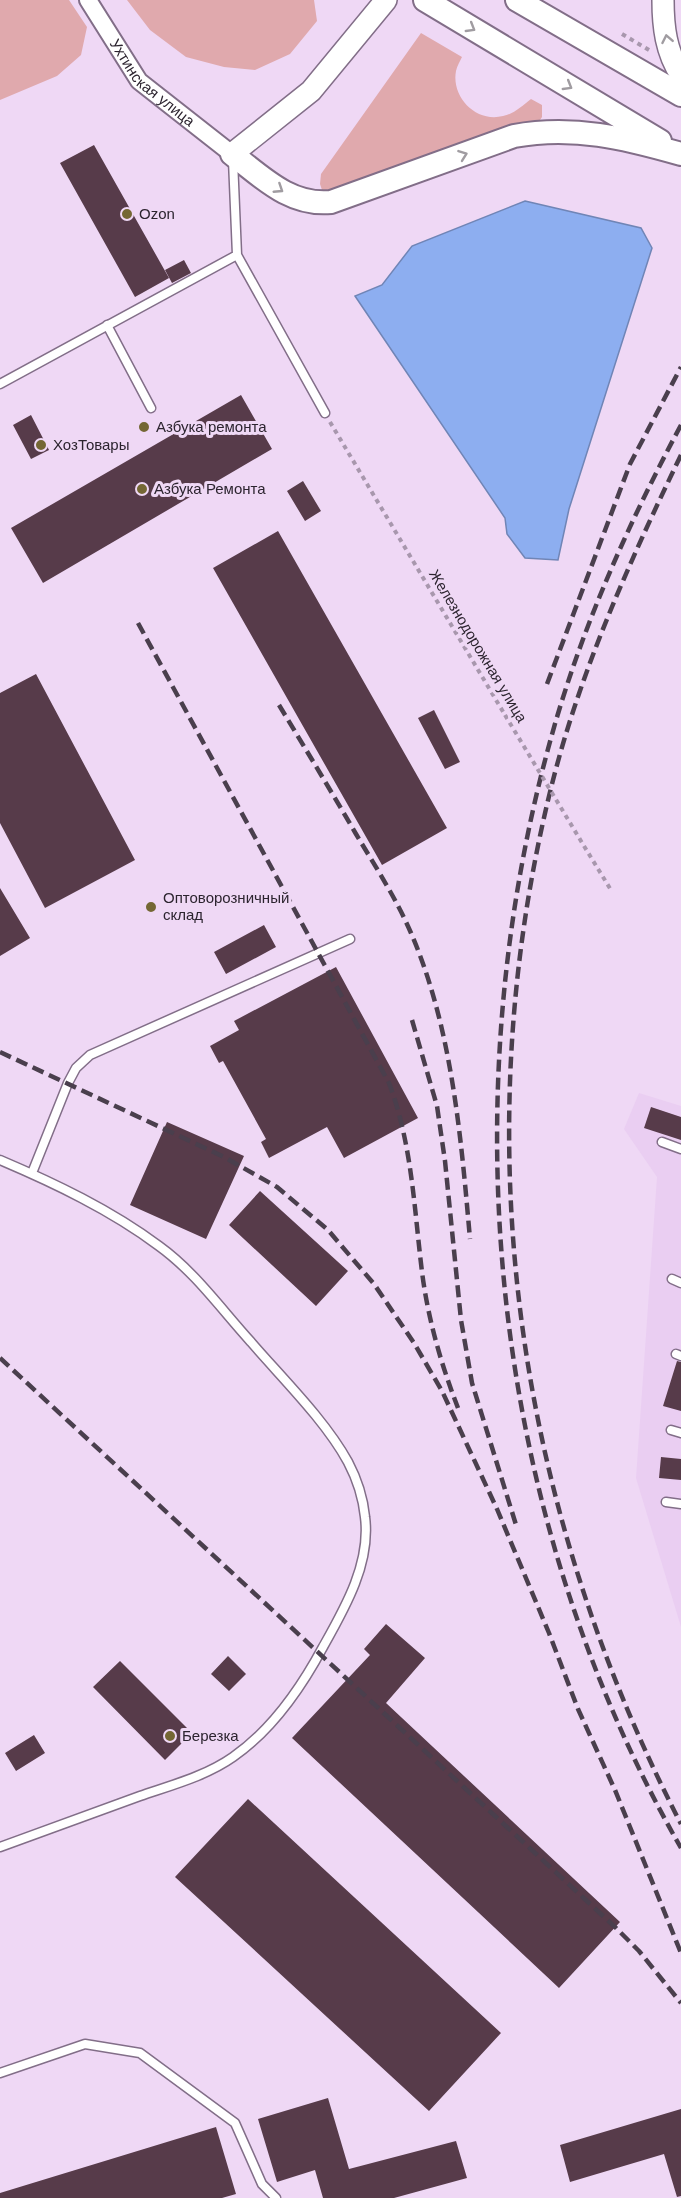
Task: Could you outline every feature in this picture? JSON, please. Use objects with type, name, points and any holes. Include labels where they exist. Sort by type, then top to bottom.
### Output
[{"type":"main road","points":[[425,0],[681,154]]},
{"type":"main road","points":[[517,0],[681,95]]},
{"type":"main road","points":[[232,154],[284,193],[306,202],[319,203],[331,202],[514,136],[535,132],[556,131],[600,135],[642,143],[681,154]]},
{"type":"street","name":"Ухтинская улица","points":[[88,0],[139,81],[232,154]]},
{"type":"street","points":[[232,154],[311,91],[386,0]]},
{"type":"street","points":[[663,0],[667,44],[673,63],[681,75]]},
{"type":"lane","points":[[232,154],[237,255],[326,413]]},
{"type":"lane","points":[[0,384],[237,255]]},
{"type":"lane","points":[[107,325],[151,408]]},
{"type":"lane","points":[[32,1173],[68,1083],[82,1061],[90,1055],[350,939]]},
{"type":"lane","points":[[662,1142],[681,1149]]},
{"type":"lane","points":[[0,1160],[32,1173],[127,1225],[159,1246],[189,1271],[305,1404],[347,1460],[360,1487],[365,1519],[365,1545],[351,1596],[320,1653],[280,1714],[233,1757],[201,1775],[0,1847]]},
{"type":"lane","points":[[672,1279],[681,1283]]},
{"type":"lane","points":[[671,1430],[681,1433]]},
{"type":"lane","points":[[666,1502],[681,1504]]},
{"type":"lane","points":[[0,2073],[85,2044],[140,2053],[236,2123],[262,2184],[276,2198]]},
{"type":"path","name":"Железнодорожная улица","points":[[326,413],[611,890]]},
{"type":"shaded area","points":[[0,0],[69,0],[87,27],[81,55],[57,76],[0,100]]},
{"type":"shaded area","points":[[127,0],[314,0],[317,21],[290,54],[255,70],[224,67],[186,57],[150,30]]},
{"type":"shaded area","points":[[421,33],[462,57],[456,71],[457,90],[462,99],[475,112],[484,116],[503,116],[514,112],[531,99],[542,105],[542,117],[538,123],[332,194],[322,190],[321,174]]},
{"type":"shaded area","points":[[639,1093],[681,1106],[681,1627],[636,1478],[657,1177],[624,1129]]},
{"type":"water","points":[[525,201],[641,228],[652,248],[569,509],[558,560],[525,558],[507,534],[505,518],[355,296],[382,285],[412,246]]},
{"type":"building","points":[[94,145],[169,278],[135,297],[60,163]]},
{"type":"building","points":[[184,260],[191,273],[172,283],[165,270]]},
{"type":"building","name":"Азбука Ремонта","points":[[241,395],[272,449],[43,583],[11,528]]},
{"type":"building","points":[[31,415],[49,450],[31,459],[13,425]]},
{"type":"building","points":[[303,481],[321,511],[305,521],[287,491]]},
{"type":"building","points":[[278,531],[447,828],[382,865],[213,568]]},
{"type":"building","points":[[36,674],[135,860],[45,908],[0,823],[0,693]]},
{"type":"building","points":[[434,710],[460,762],[445,769],[418,718]]},
{"type":"building","points":[[0,888],[30,938],[0,956]]},
{"type":"building","points":[[264,925],[276,947],[226,974],[214,952]]},
{"type":"building","points":[[336,967],[418,1118],[344,1158],[327,1127],[269,1158],[261,1142],[266,1139],[223,1061],[219,1063],[210,1046],[239,1030],[234,1021]]},
{"type":"building","points":[[651,1107],[681,1117],[681,1140],[644,1128]]},
{"type":"building","points":[[167,1122],[244,1156],[206,1239],[130,1205]]},
{"type":"building","points":[[260,1191],[348,1271],[316,1306],[229,1225]]},
{"type":"building","points":[[677,1361],[681,1362],[681,1411],[663,1406]]},
{"type":"building","points":[[661,1457],[681,1459],[681,1480],[659,1478]]},
{"type":"building","points":[[386,1624],[425,1658],[386,1703],[620,1922],[559,1988],[292,1738],[370,1655],[364,1649]]},
{"type":"building","points":[[228,1656],[246,1674],[229,1691],[211,1674]]},
{"type":"building","points":[[120,1661],[192,1733],[165,1760],[93,1687]]},
{"type":"building","points":[[34,1735],[45,1753],[16,1771],[5,1753]]},
{"type":"building","points":[[248,1799],[501,2033],[429,2111],[175,1877]]},
{"type":"building","points":[[328,2098],[349,2169],[456,2141],[467,2178],[394,2198],[323,2198],[315,2170],[277,2182],[258,2119]]},
{"type":"building","points":[[681,2109],[681,2196],[677,2197],[664,2154],[570,2182],[560,2145]]},
{"type":"building","points":[[216,2127],[236,2194],[222,2198],[0,2198],[0,2193]]},
{"type":"railway","points":[[547,684],[630,464],[681,367]]},
{"type":"railway","points":[[681,425],[641,503],[605,583],[574,665],[548,749],[518,887],[501,1028],[497,1170],[507,1312],[530,1452],[567,1589],[617,1722],[681,1848]]},
{"type":"railway","points":[[681,455],[607,618],[576,702],[551,788],[525,920],[511,1053],[510,1186],[521,1318],[544,1448],[578,1576],[624,1702],[681,1824]]},
{"type":"railway","points":[[138,623],[389,1083],[403,1129],[428,1307],[441,1358],[458,1408]]},
{"type":"railway","points":[[279,705],[392,895],[411,933],[425,969],[436,1007],[452,1083],[463,1162],[470,1239]]},
{"type":"railway","points":[[412,1020],[437,1106],[445,1161],[461,1320],[472,1383],[517,1528]]},
{"type":"railway","points":[[0,1052],[224,1157],[277,1187],[328,1230],[374,1284],[414,1343],[442,1391],[497,1509],[681,1953]]},
{"type":"railway","points":[[0,1358],[615,1927],[639,1951],[681,2003]]},
{"type":"place","name":"Ozon","points":[[127,214]]},
{"type":"place","name":"Азбука ремонта","points":[[144,427]]},
{"type":"place","name":"ХозТовары","points":[[41,445]]},
{"type":"place","name":"Азбука Ремонта","points":[[142,489]]},
{"type":"place","name":"Оптоворозничный склад","points":[[151,907]]},
{"type":"place","name":"Березка","points":[[170,1736]]}]
